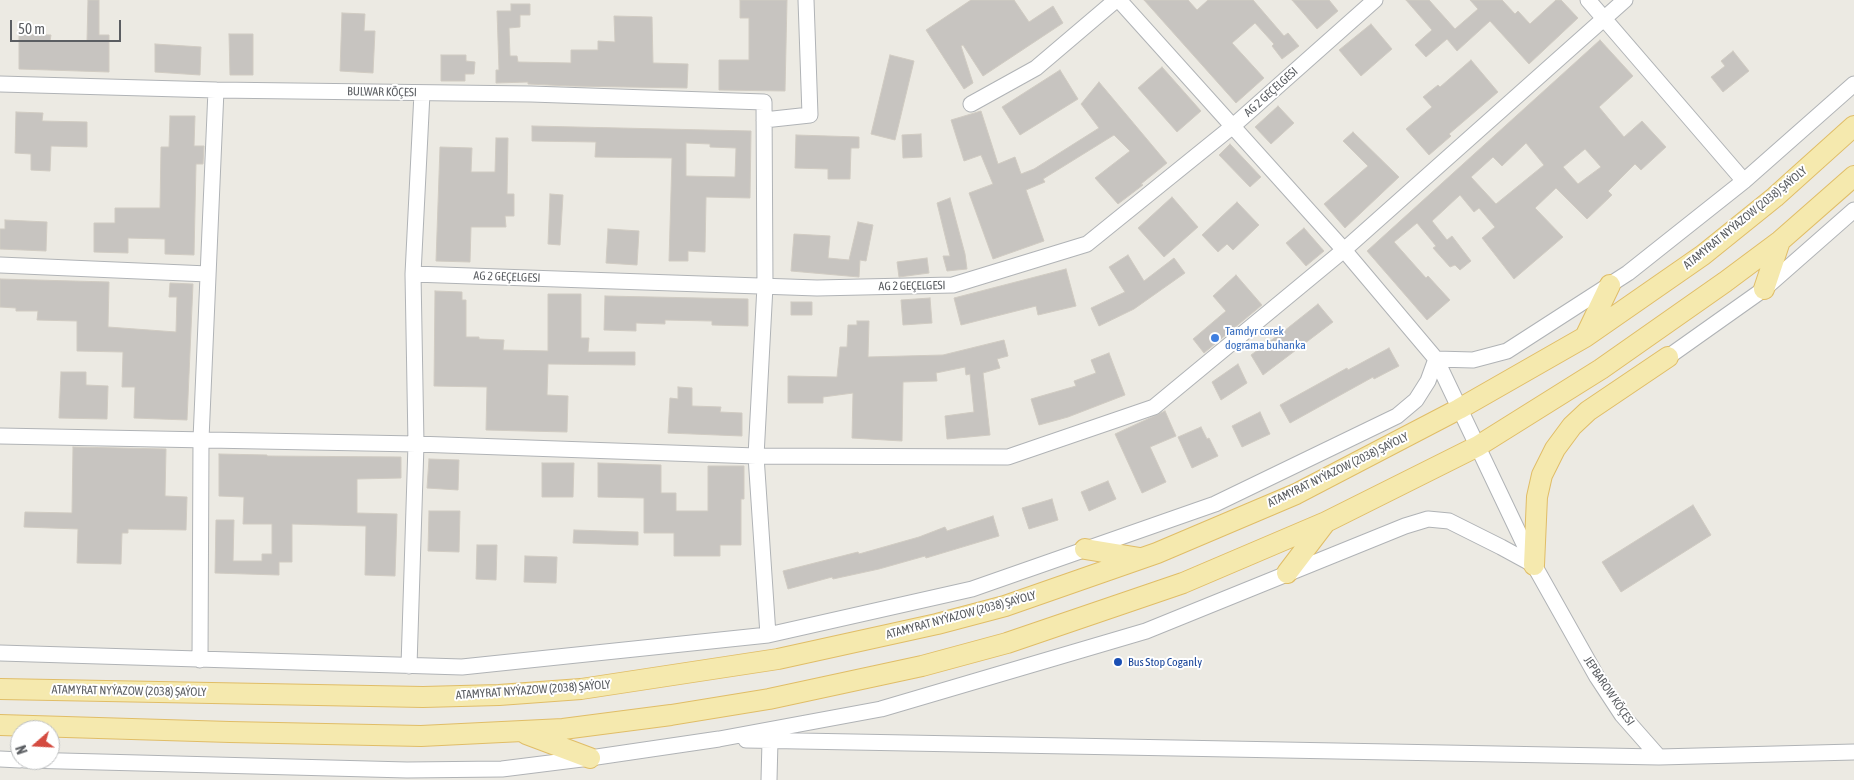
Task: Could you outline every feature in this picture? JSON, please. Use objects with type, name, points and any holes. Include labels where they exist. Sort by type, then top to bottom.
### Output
[{"type":"main road","name":"ATAMYRAT NYÝAZOW (2038) ŞAÝOLY","points":[[0,689],[423,697],[499,695],[581,689],[778,659],[918,628],[1005,606],[1142,558],[1296,494],[1459,409],[1585,337],[1703,255],[1775,197],[1854,126]]},
{"type":"main road","points":[[0,725],[240,733],[421,736],[563,729],[681,714],[769,700],[922,666],[1007,643],[1183,583],[1326,522],[1478,446],[1601,369],[1726,282],[1780,241],[1854,176]]},
{"type":"main road","points":[[1764,288],[1780,241]]},
{"type":"main road","points":[[1585,337],[1610,285]]},
{"type":"main road","points":[[1601,369],[1668,357]]},
{"type":"main road","points":[[1534,565],[1537,497],[1542,475],[1555,449],[1572,426],[1588,411],[1668,357]]},
{"type":"main road","points":[[1287,573],[1326,522]]},
{"type":"main road","points":[[1085,550],[1142,558]]},
{"type":"main road","points":[[517,731],[590,758]]},
{"type":"street","points":[[768,635],[756,456],[766,286],[764,120],[810,115],[806,0]]},
{"type":"street","points":[[972,104],[1036,68],[1117,0]]},
{"type":"street","name":"JEPBAROW KÖÇESI","points":[[1117,0],[1344,250],[1436,359],[1534,565],[1597,677],[1622,715],[1658,757]]},
{"type":"street","name":"AG 2 GEÇELGESI","points":[[413,274],[818,288],[953,285],[1087,244],[1233,126],[1375,0]]},
{"type":"street","points":[[1588,0],[1744,182]]},
{"type":"street","points":[[0,436],[416,444],[756,456],[1008,457],[1154,407],[1344,250],[1605,20],[1625,0]]},
{"type":"street","name":"BULWAR KÖÇESI","points":[[0,84],[216,90],[540,95],[764,102],[764,120]]},
{"type":"street","points":[[0,653],[462,667],[768,635],[972,589],[1215,504],[1397,416],[1416,400],[1428,381],[1436,359],[1473,360],[1506,351],[1610,285],[1744,182],[1854,84]]},
{"type":"street","points":[[200,660],[201,439],[216,90]]},
{"type":"street","points":[[409,666],[416,444],[413,274],[422,93]]},
{"type":"street","points":[[1668,357],[1764,288],[1854,210]]},
{"type":"street","points":[[0,265],[208,274]]},
{"type":"street","points":[[60,761],[407,770],[502,769],[590,758],[724,738],[881,709],[1146,631],[1405,526],[1428,519],[1449,521],[1534,565]]},
{"type":"street","points":[[724,738],[770,741],[1658,757],[1854,752]]},
{"type":"street","points":[[769,780],[770,741]]},
{"type":"building","points":[[88,0],[99,0],[99,35],[109,35],[109,72],[19,69],[19,34],[51,35],[50,41],[87,41]]},
{"type":"building","points":[[740,0],[787,0],[785,91],[719,90],[719,60],[749,60],[749,18],[740,18]]},
{"type":"building","points":[[971,0],[1014,0],[1029,22],[1053,6],[1063,23],[983,76],[963,45],[961,46],[973,83],[964,89],[926,30]]},
{"type":"building","points":[[1144,0],[1188,0],[1197,10],[1208,0],[1253,0],[1284,36],[1288,33],[1299,46],[1282,59],[1272,46],[1274,44],[1255,23],[1232,43],[1264,78],[1236,103]]},
{"type":"building","points":[[1292,0],[1329,0],[1338,11],[1317,29]]},
{"type":"building","points":[[1406,0],[1429,0],[1455,29],[1478,9],[1470,0],[1502,0],[1515,14],[1518,11],[1530,24],[1556,0],[1561,0],[1578,18],[1529,64],[1490,21],[1457,51],[1447,39],[1426,57],[1415,45],[1432,30]]},
{"type":"building","points":[[511,4],[530,4],[530,15],[520,15],[520,27],[509,28],[510,56],[517,56],[518,62],[571,63],[571,50],[598,50],[598,41],[615,42],[614,16],[652,17],[653,63],[688,64],[687,88],[570,86],[528,84],[528,82],[496,83],[496,70],[499,70],[497,11],[511,11]]},
{"type":"building","points":[[342,13],[365,14],[364,31],[375,31],[373,73],[340,71]]},
{"type":"building","points":[[1371,24],[1392,49],[1361,76],[1339,50]]},
{"type":"building","points":[[229,34],[253,34],[253,75],[230,75]]},
{"type":"building","points":[[1600,40],[1633,76],[1599,107],[1624,137],[1642,121],[1666,147],[1641,170],[1635,164],[1608,191],[1612,195],[1587,219],[1556,188],[1535,208],[1563,237],[1514,279],[1482,238],[1495,227],[1479,208],[1474,212],[1460,195],[1432,221],[1447,240],[1452,236],[1471,261],[1460,270],[1455,265],[1450,267],[1433,248],[1436,246],[1417,223],[1394,242],[1426,278],[1428,276],[1450,300],[1427,320],[1367,251]],"holes":[[[1526,143],[1544,165],[1496,204],[1471,177],[1493,157],[1502,166]],[[1585,149],[1601,167],[1578,184],[1563,167]]]},
{"type":"building","points":[[155,44],[201,47],[200,75],[155,72]]},
{"type":"building","points":[[1733,51],[1749,71],[1723,92],[1711,77],[1725,66],[1721,61]]},
{"type":"building","points":[[441,55],[466,55],[466,61],[475,62],[474,74],[465,74],[465,81],[441,81]]},
{"type":"building","points":[[890,55],[914,61],[895,140],[871,134]]},
{"type":"building","points":[[1471,60],[1498,92],[1449,134],[1451,136],[1429,155],[1406,129],[1432,107],[1423,97],[1438,85],[1440,87]]},
{"type":"building","points":[[1162,67],[1201,111],[1177,132],[1138,88]]},
{"type":"building","points":[[1060,70],[1078,99],[1020,135],[1002,107]]},
{"type":"building","points":[[1099,82],[1167,163],[1118,204],[1095,178],[1130,151],[1114,135],[1043,179],[1045,182],[1026,190],[1044,241],[993,259],[969,193],[993,184],[981,155],[964,161],[951,120],[981,111],[998,164],[1015,157],[1021,174],[1034,169],[1099,128],[1081,104]]},
{"type":"building","points":[[1278,106],[1294,123],[1271,144],[1255,127]]},
{"type":"building","points":[[16,112],[43,113],[42,121],[87,122],[87,147],[51,146],[50,171],[31,170],[31,154],[15,153]]},
{"type":"building","points":[[170,116],[195,116],[194,146],[204,146],[203,164],[196,164],[194,255],[165,254],[165,239],[128,238],[128,253],[94,252],[94,223],[115,223],[115,208],[160,208],[161,147],[169,147]]},
{"type":"building","points":[[532,126],[751,131],[750,198],[706,197],[705,252],[688,251],[688,261],[669,261],[672,158],[595,157],[596,142],[532,141]],"holes":[[[686,143],[710,144],[710,147],[736,148],[735,177],[686,176]]]},
{"type":"building","points":[[1353,132],[1399,177],[1345,228],[1324,204],[1368,166],[1343,141]]},
{"type":"building","points":[[921,134],[922,157],[903,158],[902,135]]},
{"type":"building","points":[[796,135],[859,137],[859,148],[851,148],[850,179],[828,179],[828,169],[795,168]]},
{"type":"building","points":[[496,138],[508,138],[507,194],[514,194],[514,216],[505,216],[506,227],[471,227],[470,262],[436,261],[440,147],[472,148],[471,172],[495,172]]},
{"type":"building","points":[[1230,144],[1261,177],[1250,187],[1219,155]]},
{"type":"building","points":[[550,194],[563,195],[560,245],[548,244]]},
{"type":"building","points":[[1172,197],[1198,227],[1164,257],[1138,228]]},
{"type":"building","points":[[950,198],[965,254],[967,269],[947,271],[943,256],[950,256],[937,203]]},
{"type":"building","points":[[1237,202],[1259,225],[1233,250],[1227,244],[1218,252],[1202,235]]},
{"type":"building","points":[[5,220],[47,222],[46,251],[0,249],[0,229],[5,229]]},
{"type":"building","points":[[858,222],[873,225],[866,261],[860,260],[859,277],[791,271],[794,234],[830,236],[828,258],[849,260]]},
{"type":"building","points":[[1304,228],[1324,251],[1306,266],[1286,243]]},
{"type":"building","points":[[608,229],[639,231],[637,265],[606,263]]},
{"type":"building","points":[[1128,255],[1144,281],[1174,258],[1185,273],[1134,309],[1099,326],[1091,308],[1125,292],[1109,267]]},
{"type":"building","points":[[927,258],[929,273],[899,277],[897,262]]},
{"type":"building","points":[[1066,269],[1076,306],[1038,315],[1036,306],[961,325],[954,298]]},
{"type":"building","points":[[1236,275],[1262,305],[1204,353],[1193,339],[1226,311],[1213,296]]},
{"type":"building","points":[[0,279],[109,282],[108,327],[176,332],[177,297],[169,297],[170,283],[193,284],[187,420],[134,418],[135,387],[122,387],[123,352],[77,351],[77,321],[37,320],[38,311],[16,311],[16,308],[0,307]]},
{"type":"building","points":[[435,291],[462,292],[462,300],[466,300],[466,337],[504,340],[503,350],[548,351],[548,294],[581,294],[581,338],[589,338],[588,352],[635,352],[635,365],[548,364],[547,395],[568,396],[567,432],[486,430],[487,387],[434,386]]},
{"type":"building","points":[[605,296],[748,299],[748,326],[712,325],[712,321],[665,320],[665,324],[636,323],[636,331],[604,330]]},
{"type":"building","points":[[930,298],[932,323],[903,325],[901,300]]},
{"type":"building","points":[[791,302],[812,302],[812,315],[791,315]]},
{"type":"building","points":[[1318,304],[1333,322],[1263,375],[1251,355]]},
{"type":"building","points":[[857,321],[869,321],[868,357],[943,355],[1004,340],[1008,356],[997,359],[1000,368],[983,373],[990,435],[947,439],[945,416],[974,412],[970,374],[966,375],[965,367],[936,373],[937,381],[903,382],[902,441],[852,438],[853,393],[823,397],[823,403],[788,403],[788,376],[837,377],[840,347],[847,347],[848,325],[857,325]]},
{"type":"building","points":[[1389,348],[1399,366],[1374,379],[1373,377],[1290,423],[1280,405],[1347,368],[1348,370]]},
{"type":"building","points":[[1109,353],[1125,395],[1068,417],[1039,425],[1031,399],[1076,386],[1074,381],[1096,373],[1091,360]]},
{"type":"building","points":[[1238,364],[1247,383],[1221,400],[1212,382]]},
{"type":"building","points":[[61,372],[86,372],[86,385],[108,386],[107,419],[59,418]]},
{"type":"building","points":[[678,387],[692,388],[692,406],[721,407],[720,412],[742,413],[742,436],[668,433],[670,398],[678,399]]},
{"type":"building","points":[[1165,411],[1176,436],[1150,447],[1166,482],[1142,493],[1115,434]]},
{"type":"building","points":[[1260,412],[1270,434],[1242,447],[1232,426]]},
{"type":"building","points":[[1201,427],[1218,456],[1192,468],[1178,437]]},
{"type":"building","points":[[73,447],[166,449],[165,496],[187,497],[186,530],[128,529],[128,533],[122,533],[121,564],[77,563],[78,529],[24,527],[25,512],[72,513]]},
{"type":"building","points":[[219,454],[401,457],[401,478],[357,479],[357,513],[397,514],[395,576],[365,575],[366,526],[292,524],[292,562],[279,562],[279,575],[215,573],[216,520],[234,520],[233,561],[262,561],[262,554],[272,554],[272,524],[243,524],[244,497],[219,496]]},
{"type":"building","points":[[429,459],[459,460],[458,490],[427,488]]},
{"type":"building","points":[[542,463],[574,463],[573,497],[542,497]]},
{"type":"building","points":[[598,463],[661,465],[661,493],[676,493],[676,511],[708,511],[708,466],[744,466],[744,499],[741,499],[741,545],[720,545],[720,556],[674,556],[674,533],[644,533],[644,498],[598,497]]},
{"type":"building","points":[[1108,481],[1116,499],[1089,511],[1081,492]]},
{"type":"building","points":[[1052,499],[1058,520],[1029,529],[1022,508]]},
{"type":"building","points":[[1693,505],[1711,535],[1621,592],[1602,562]]},
{"type":"building","points":[[429,511],[460,511],[459,552],[428,551]]},
{"type":"building","points":[[993,516],[999,536],[926,558],[925,556],[879,569],[833,579],[832,577],[788,589],[783,571],[858,552],[859,554],[919,537],[945,527],[947,531]]},
{"type":"building","points":[[574,530],[638,532],[638,545],[573,543]]},
{"type":"building","points":[[477,545],[497,545],[496,580],[476,579]]},
{"type":"building","points":[[525,556],[557,557],[556,583],[524,582]]},
{"type":"place","name":"Tamdyr corek dograma buhanka","points":[[1215,338]]},
{"type":"place","name":"Bus Stop Coganly","points":[[1118,662]]}]
